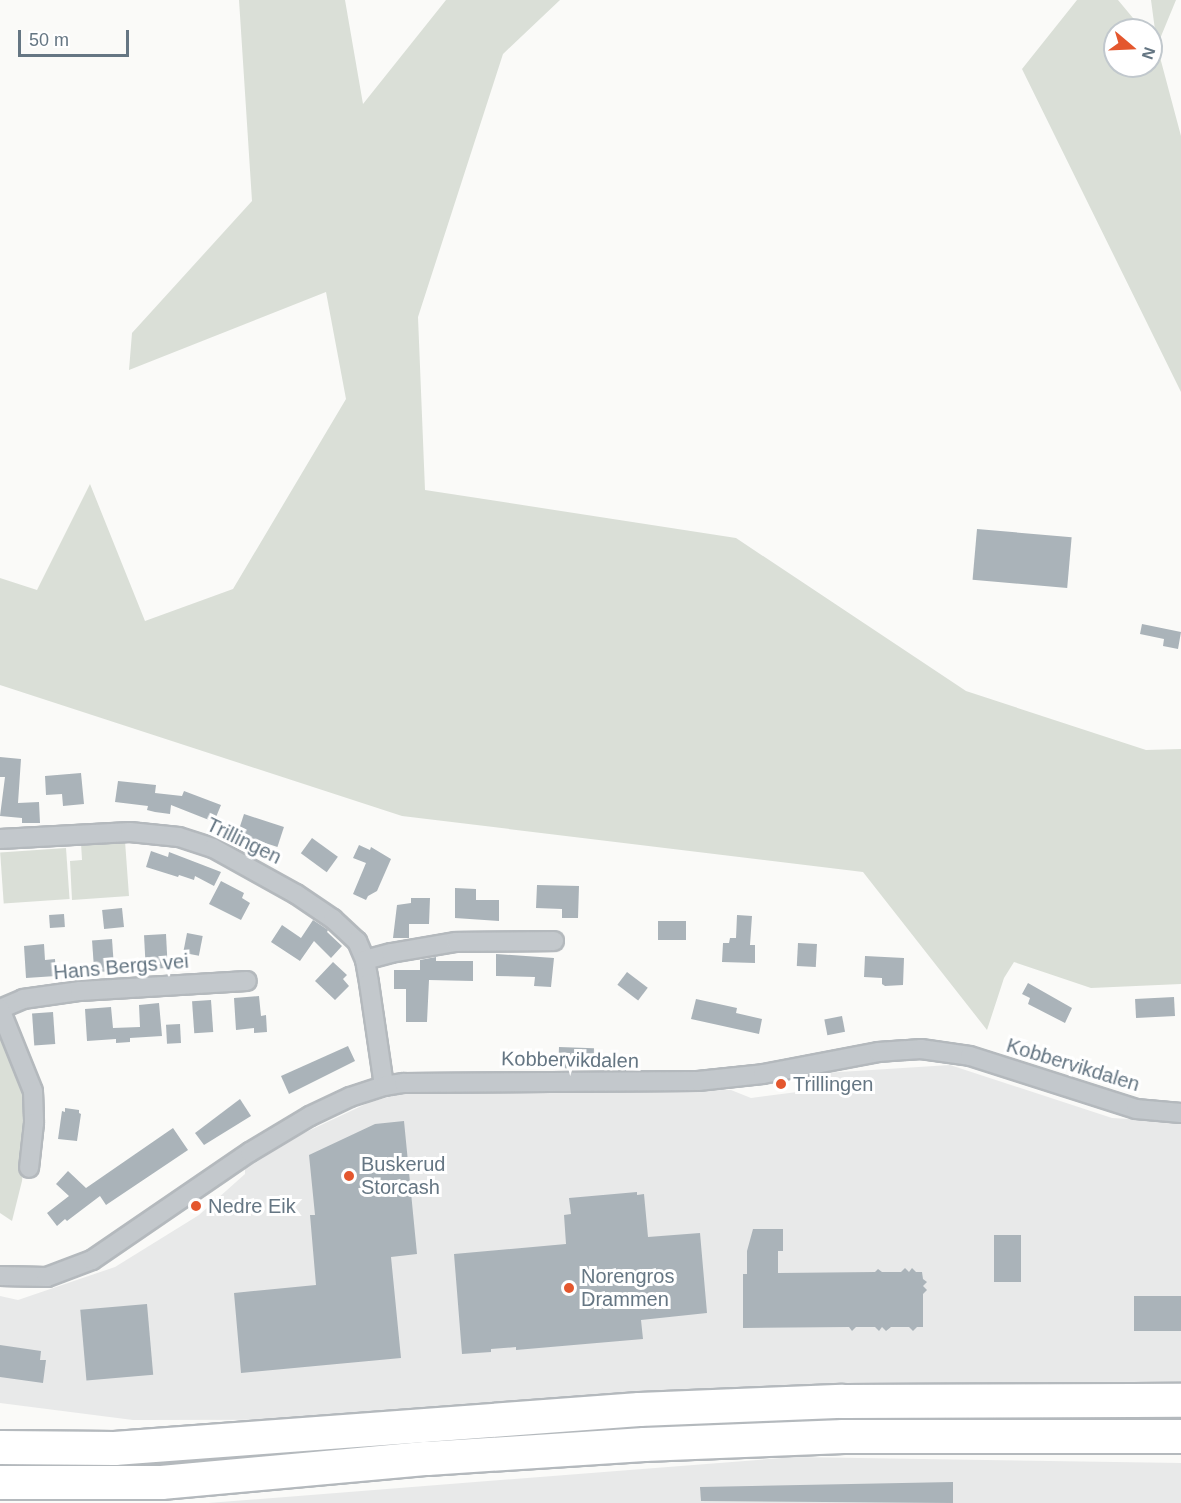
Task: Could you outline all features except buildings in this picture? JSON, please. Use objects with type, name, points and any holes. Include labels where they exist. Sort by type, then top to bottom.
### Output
[{"type":"highway","points":[[0,1447],[114,1448],[639,1409],[842,1401],[1181,1400]]},
{"type":"highway","points":[[0,1425],[73,1434],[199,1442]]},
{"type":"highway","points":[[0,1482],[161,1482],[427,1458],[644,1444],[843,1436],[1181,1436]]},
{"type":"highway","points":[[0,1497],[140,1495],[161,1482]]},
{"type":"street","name":"Trillingen","points":[[0,839],[130,832],[179,837],[213,848],[273,879],[333,919],[357,941],[365,960],[384,1086]]},
{"type":"street","points":[[365,960],[390,952],[456,942],[554,941]]},
{"type":"street","name":"Hans Bergs vei","points":[[29,1168],[34,1123],[33,1091],[0,1009],[23,999],[80,992],[247,981]]},
{"type":"street","name":"Kobbervikdalen","points":[[0,1276],[47,1277],[92,1260],[250,1152],[310,1116],[384,1086],[448,1081],[634,1084],[698,1082],[762,1074],[878,1052],[921,1049],[970,1056],[1136,1109],[1181,1113]]},
{"type":"shaded area","points":[[239,0],[345,0],[363,104],[446,0],[560,0],[503,54],[418,317],[425,490],[736,538],[966,691],[1146,750],[1181,749],[1181,984],[1091,988],[1014,962],[1004,978],[987,1030],[863,872],[402,816],[0,685],[0,578],[37,590],[90,484],[145,621],[233,589],[346,399],[326,292],[129,370],[132,333],[252,201]]},
{"type":"shaded area","points":[[1077,0],[1118,0],[1133,18],[1103,18],[1103,78],[1163,78],[1163,68],[1181,136],[1181,392],[1022,69]]},
{"type":"shaded area","points":[[1151,0],[1176,0],[1163,31],[1163,18],[1153,18]]},
{"type":"shaded area","points":[[125,841],[129,896],[72,900],[70,861],[82,860],[81,843]]},
{"type":"shaded area","points":[[66,848],[70,899],[4,903],[0,853]]},
{"type":"shaded area","points":[[0,1031],[28,1091],[28,1120],[22,1181],[12,1221],[0,1213]]},
{"type":"shaded area","points":[[950,1065],[1112,1118],[1181,1122],[1181,1418],[133,1420],[0,1403],[0,1296],[18,1300],[115,1267],[199,1215],[245,1174],[245,1167],[272,1148],[370,1102],[400,1094],[565,1091],[731,1090],[751,1098],[805,1091],[824,1073]]},
{"type":"shaded area","points":[[795,1457],[1181,1463],[1181,1503],[208,1503]]},
{"type":"place","name":"Trillingen","points":[[781,1084]]},
{"type":"place","name":"Buskerud Storcash","points":[[349,1176]]},
{"type":"place","name":"Nedre Eik","points":[[196,1206]]},
{"type":"place","name":"Norengros Drammen","points":[[569,1288]]}]
